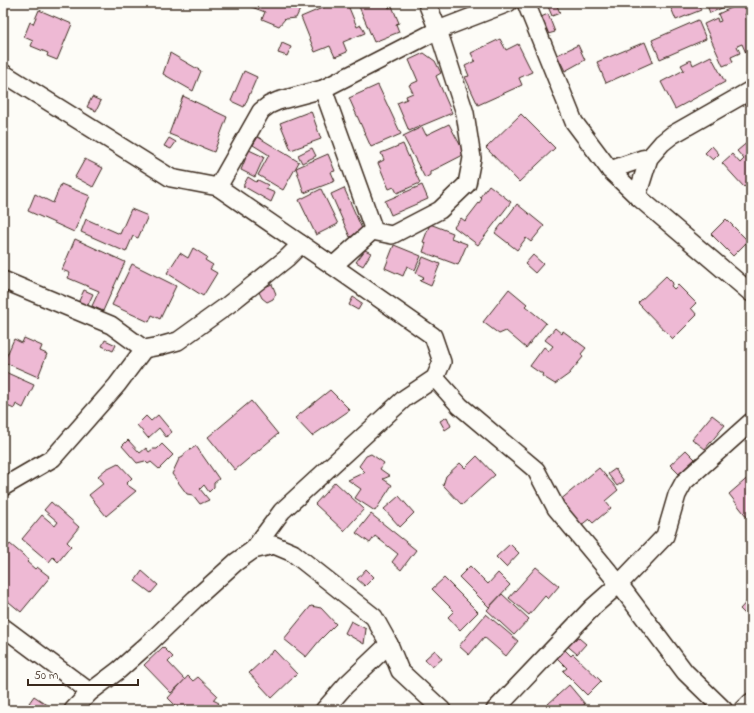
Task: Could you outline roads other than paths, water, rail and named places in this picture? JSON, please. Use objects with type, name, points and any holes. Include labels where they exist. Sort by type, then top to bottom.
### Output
[{"type":"street","points":[[372,231],[392,235],[440,210],[467,184],[472,158],[465,113],[438,30],[427,3]]},
{"type":"street","points":[[218,187],[261,111],[278,101],[323,89],[438,30],[508,3]]},
{"type":"street","points":[[526,3],[574,122],[610,170],[637,196],[751,293]]},
{"type":"street","points":[[3,73],[171,178],[218,187],[433,336],[442,362],[435,378],[405,398],[282,511],[253,550],[236,562],[119,670],[90,692],[73,710]]},
{"type":"street","points":[[323,89],[372,225],[372,231],[333,266]]},
{"type":"street","points":[[637,196],[649,158],[662,142],[751,90]]},
{"type":"street","points":[[610,170],[649,158]]},
{"type":"street","points":[[3,487],[53,458],[117,385],[144,349],[178,341],[228,305],[287,258],[302,244]]},
{"type":"street","points":[[3,280],[110,326],[144,349]]},
{"type":"street","points":[[435,378],[460,406],[536,470],[556,508],[619,584],[685,672],[724,710]]},
{"type":"street","points":[[495,710],[593,607],[619,584],[665,536],[676,495],[684,482],[751,422]]},
{"type":"street","points":[[253,550],[274,545],[293,553],[374,617],[389,644],[400,671],[442,710]]},
{"type":"street","points":[[3,627],[90,692]]},
{"type":"street","points":[[324,710],[346,684],[389,644]]},
{"type":"street","points":[[743,710],[751,702]]}]
